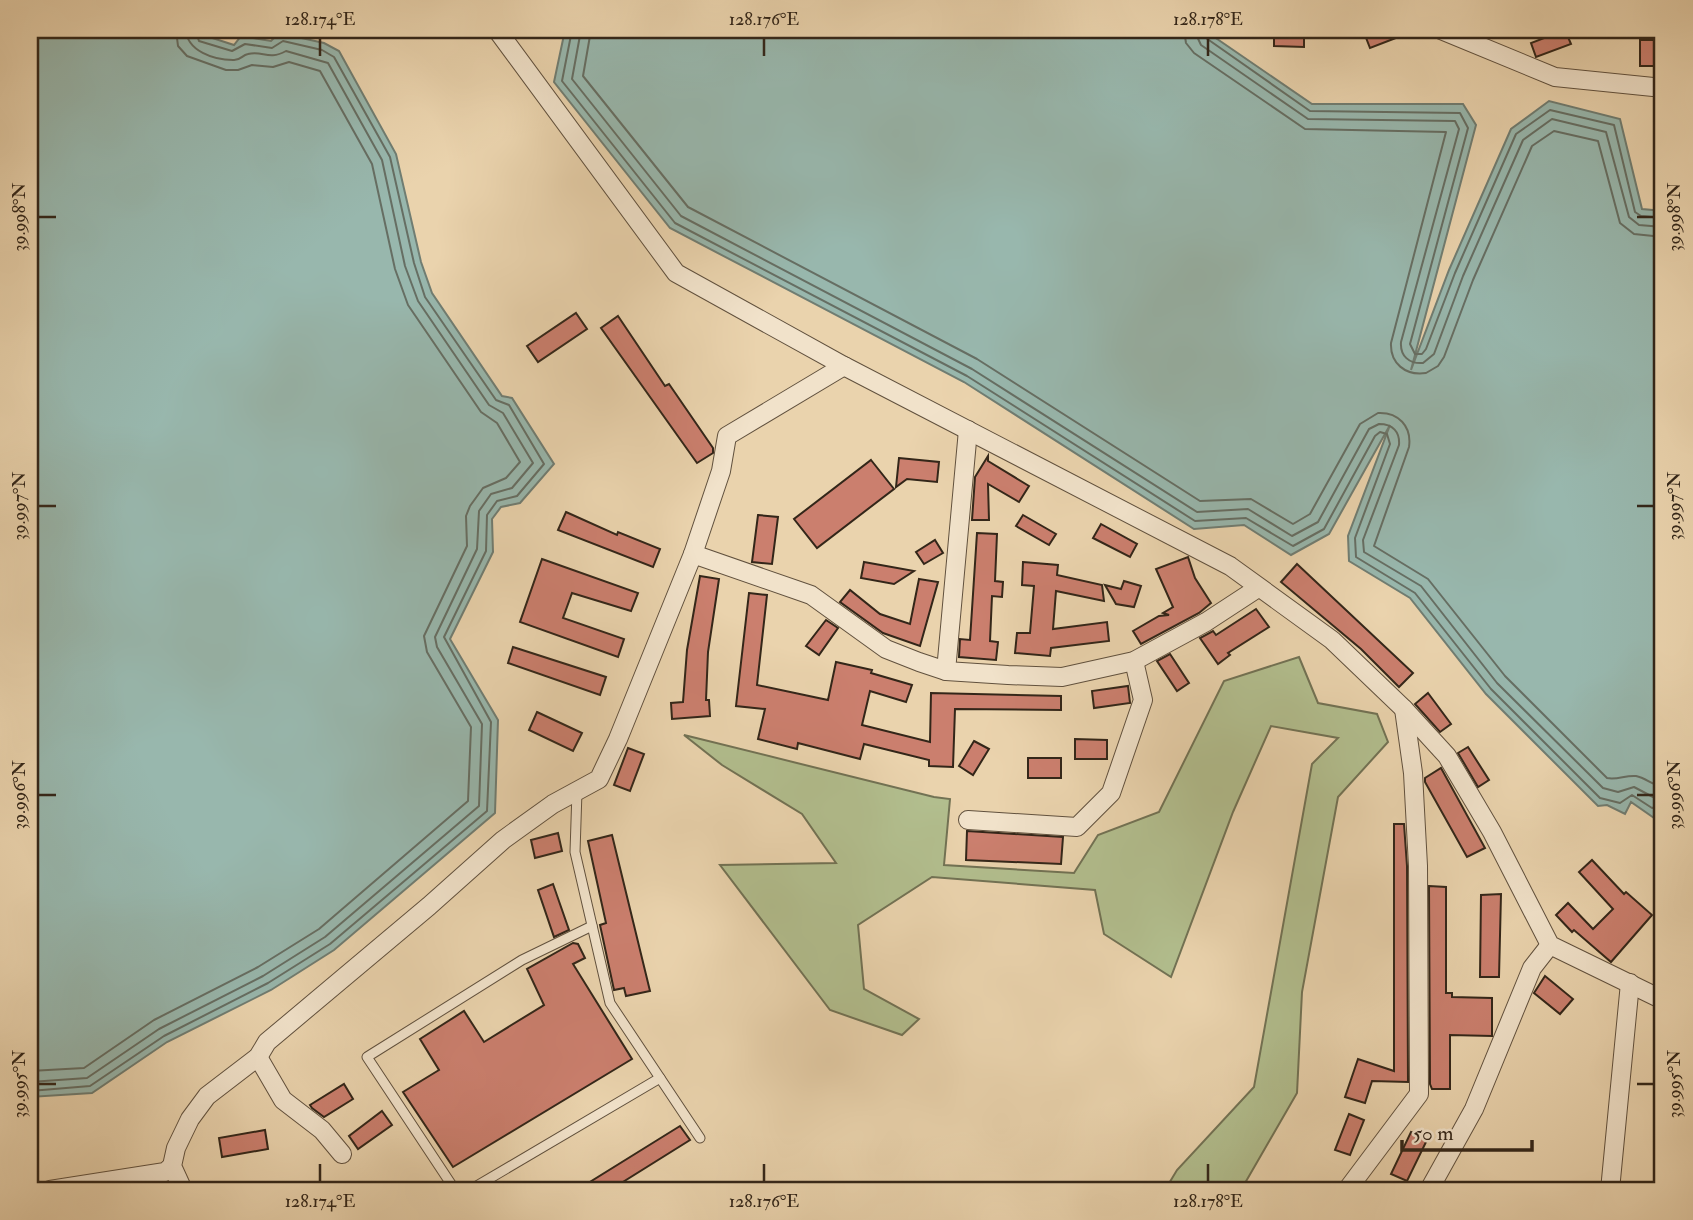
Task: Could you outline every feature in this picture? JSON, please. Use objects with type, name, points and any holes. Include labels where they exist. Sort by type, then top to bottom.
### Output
[{"type":"street","points":[[497,30],[676,273],[844,366],[1230,566],[1332,640],[1404,709],[1447,756],[1492,832],[1550,945],[1663,1000]]},
{"type":"street","points":[[1441,30],[1555,77],[1663,88]]},
{"type":"street","points":[[50,1190],[165,1172],[172,1166],[180,1138],[207,1096],[258,1056],[267,1041],[503,840],[552,804],[598,779],[618,739],[693,554],[721,471],[727,436],[844,366]]},
{"type":"street","points":[[946,671],[968,430]]},
{"type":"street","points":[[693,554],[811,595],[886,649],[946,671],[1062,677],[1134,661],[1206,622],[1258,588]]},
{"type":"street","points":[[968,820],[1077,827],[1111,793],[1143,700],[1134,661]]},
{"type":"street","points":[[1347,1190],[1419,1094],[1417,853],[1413,773],[1404,709]]},
{"type":"street","points":[[1429,1190],[1474,1109],[1532,968],[1550,945]]},
{"type":"street","points":[[1610,1190],[1630,983]]},
{"type":"street","points":[[258,1056],[283,1100],[322,1130],[342,1154]]},
{"type":"street","points":[[172,1166],[183,1190]]},
{"type":"lane","points":[[577,791],[575,852],[610,1003],[700,1138]]},
{"type":"lane","points":[[455,1190],[368,1057],[522,960],[592,926]]},
{"type":"lane","points":[[470,1190],[660,1078]]},
{"type":"green space","points":[[1299,657],[1318,703],[1377,714],[1388,742],[1338,797],[1302,992],[1297,1093],[1241,1190],[1165,1190],[1177,1170],[1254,1087],[1312,764],[1338,738],[1271,726],[1233,812],[1171,977],[1104,934],[1095,890],[932,877],[858,925],[864,989],[919,1019],[902,1035],[830,1010],[720,865],[836,863],[802,814],[722,765],[684,735],[950,799],[944,865],[1074,873],[1098,835],[1159,812],[1224,681]]},
{"type":"water","points":[[30,30],[202,30],[203,35],[234,45],[241,36],[271,41],[279,33],[324,43],[339,51],[396,154],[421,262],[432,293],[502,396],[512,398],[554,464],[520,503],[501,507],[492,519],[493,552],[450,639],[498,720],[495,813],[334,950],[271,990],[167,1042],[92,1093],[30,1097]]},
{"type":"water","points":[[565,30],[1204,30],[1312,104],[1463,104],[1476,125],[1411,370],[1449,270],[1511,129],[1549,101],[1620,119],[1642,209],[1663,211],[1663,807],[1657,820],[1631,802],[1625,814],[1607,805],[1598,806],[1486,694],[1410,598],[1349,561],[1348,536],[1390,425],[1329,534],[1291,555],[1244,525],[1194,529],[964,382],[670,228],[554,82]]},
{"type":"building","points":[[1274,30],[1304,30],[1304,47],[1274,46]]},
{"type":"building","points":[[1379,30],[1414,31],[1370,48],[1365,35]]},
{"type":"building","points":[[1565,30],[1571,44],[1536,57],[1531,43]]},
{"type":"building","points":[[1640,40],[1663,40],[1663,66],[1640,66]]},
{"type":"building","points":[[576,313],[587,329],[538,362],[527,346]]},
{"type":"building","points":[[618,316],[665,386],[669,384],[713,448],[713,453],[697,463],[601,328]]},
{"type":"building","points":[[988,456],[988,461],[1029,486],[1019,502],[988,484],[989,520],[972,520],[975,477]]},
{"type":"building","points":[[899,458],[939,462],[937,482],[907,479],[896,487]]},
{"type":"building","points":[[871,460],[894,489],[817,548],[794,519]]},
{"type":"building","points":[[566,512],[617,535],[618,532],[660,549],[653,567],[558,530]]},
{"type":"building","points":[[758,515],[778,517],[772,564],[752,562]]},
{"type":"building","points":[[1023,515],[1056,534],[1049,545],[1016,526]]},
{"type":"building","points":[[1101,524],[1137,544],[1130,557],[1093,538]]},
{"type":"building","points":[[977,533],[997,534],[995,581],[1003,582],[1002,597],[992,596],[990,641],[998,642],[996,660],[959,657],[960,639],[970,640]]},
{"type":"building","points":[[935,540],[943,553],[924,564],[916,552]]},
{"type":"building","points":[[1188,557],[1195,578],[1211,603],[1199,613],[1141,644],[1133,631],[1159,616],[1169,615],[1163,613],[1173,607],[1156,569]]},
{"type":"building","points":[[542,559],[638,593],[631,611],[572,593],[563,618],[624,639],[618,657],[520,622]]},
{"type":"building","points":[[864,562],[914,571],[894,584],[861,578]]},
{"type":"building","points":[[1023,562],[1058,565],[1057,575],[1102,585],[1104,601],[1056,591],[1053,629],[1107,622],[1109,641],[1051,648],[1050,656],[1015,653],[1017,633],[1030,633],[1034,586],[1022,585]]},
{"type":"building","points":[[1297,564],[1413,673],[1399,687],[1361,649],[1281,582]]},
{"type":"building","points":[[700,576],[719,579],[708,652],[706,700],[709,700],[710,716],[672,719],[671,703],[683,702],[687,650]]},
{"type":"building","points":[[919,579],[938,582],[920,646],[883,633],[840,602],[850,590],[880,614],[910,624]]},
{"type":"building","points":[[1124,581],[1141,586],[1134,607],[1116,604],[1105,585],[1121,589]]},
{"type":"building","points":[[749,593],[767,595],[757,685],[828,700],[836,662],[872,670],[871,673],[912,685],[906,702],[870,691],[862,725],[930,742],[931,693],[1061,696],[1061,710],[955,709],[953,767],[929,766],[929,760],[864,744],[860,759],[798,743],[797,749],[758,739],[765,709],[736,706]]},
{"type":"building","points":[[1256,609],[1269,627],[1228,653],[1230,655],[1218,664],[1200,638],[1213,631],[1216,635]]},
{"type":"building","points":[[826,620],[838,628],[819,655],[806,646]]},
{"type":"building","points":[[513,647],[606,677],[600,695],[508,663]]},
{"type":"building","points":[[1170,654],[1189,683],[1177,691],[1157,661]]},
{"type":"building","points":[[1128,686],[1130,703],[1094,708],[1092,691]]},
{"type":"building","points":[[1428,693],[1451,724],[1440,732],[1415,704]]},
{"type":"building","points":[[537,712],[582,733],[573,751],[529,730]]},
{"type":"building","points":[[1075,739],[1107,740],[1107,759],[1075,759]]},
{"type":"building","points":[[974,741],[989,749],[973,775],[959,766]]},
{"type":"building","points":[[1468,747],[1489,780],[1478,787],[1458,753]]},
{"type":"building","points":[[628,748],[644,754],[630,791],[614,785]]},
{"type":"building","points":[[1028,758],[1061,758],[1061,778],[1028,778]]},
{"type":"building","points":[[1441,768],[1485,848],[1467,857],[1425,782],[1425,778]]},
{"type":"building","points":[[1394,824],[1404,824],[1407,866],[1408,1082],[1372,1081],[1365,1103],[1345,1097],[1358,1059],[1394,1071]]},
{"type":"building","points":[[967,831],[1063,837],[1061,864],[966,860]]},
{"type":"building","points":[[558,833],[562,851],[535,858],[531,840]]},
{"type":"building","points":[[612,835],[650,991],[626,996],[624,988],[614,990],[600,925],[606,923],[588,841]]},
{"type":"building","points":[[1592,860],[1624,894],[1626,892],[1652,915],[1611,962],[1574,930],[1572,932],[1556,915],[1568,903],[1593,929],[1613,909],[1579,872]]},
{"type":"building","points":[[553,884],[569,930],[554,937],[538,890]]},
{"type":"building","points":[[1429,886],[1446,887],[1446,993],[1452,993],[1452,997],[1492,998],[1492,1036],[1450,1035],[1450,1089],[1432,1089],[1430,1084]]},
{"type":"building","points":[[1501,894],[1499,977],[1480,977],[1481,895]]},
{"type":"building","points":[[573,943],[578,944],[585,958],[573,964],[632,1059],[453,1167],[403,1092],[439,1070],[420,1039],[464,1011],[484,1042],[544,1005],[527,969]]},
{"type":"building","points":[[1545,976],[1573,999],[1560,1014],[1534,993]]},
{"type":"building","points":[[344,1084],[353,1099],[324,1117],[312,1108],[310,1105]]},
{"type":"building","points":[[382,1111],[392,1125],[358,1149],[349,1136]]},
{"type":"building","points":[[1349,1114],[1364,1120],[1350,1155],[1335,1150]]},
{"type":"building","points":[[680,1126],[690,1140],[610,1190],[577,1190]]},
{"type":"building","points":[[265,1130],[268,1149],[222,1157],[219,1138]]},
{"type":"building","points":[[1411,1132],[1427,1140],[1407,1181],[1391,1174]]}]
